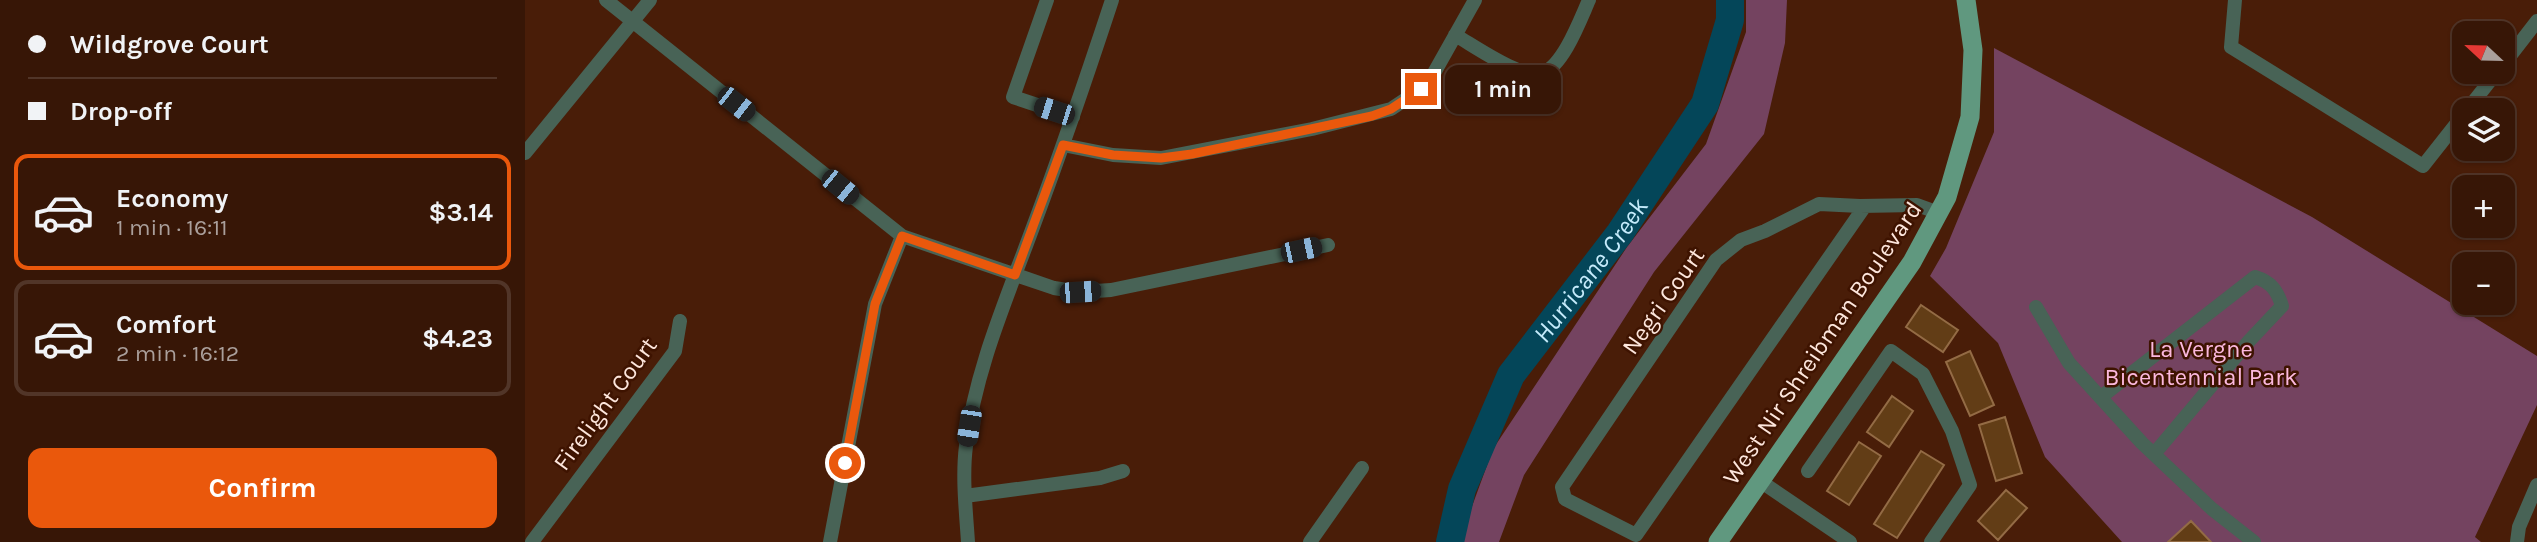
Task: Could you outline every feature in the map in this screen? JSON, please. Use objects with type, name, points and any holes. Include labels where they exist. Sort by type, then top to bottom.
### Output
[{"type":"main road","name":"West Nir Shreibman Boulevard","points":[[1718,542],[1912,262],[1943,205],[1968,130],[1973,50],[1966,0]]},
{"type":"street","points":[[606,0],[902,236],[1015,275],[1054,288],[1080,292],[1111,290],[1328,245]]},
{"type":"street","points":[[525,153],[650,0]]},
{"type":"street","points":[[1047,0],[1013,97],[1073,117]]},
{"type":"street","points":[[968,542],[965,449],[973,402],[985,359],[1073,117],[1112,0]]},
{"type":"street","points":[[1063,145],[1113,155],[1161,158],[1192,154],[1372,116],[1391,109],[1421,89],[1475,0]]},
{"type":"street","points":[[1455,35],[1522,72],[1542,73],[1552,66],[1567,46],[1589,0]]},
{"type":"street","points":[[2235,0],[2231,47],[2423,166],[2452,129]]},
{"type":"street","points":[[2515,49],[2537,21]]},
{"type":"street","points":[[2476,98],[2487,84]]},
{"type":"street","name":"Negri Court","points":[[1639,540],[1565,499],[1562,487],[1716,260],[1741,240],[1819,204],[1943,205]]},
{"type":"street","points":[[1639,540],[1865,206]]},
{"type":"street","points":[[830,542],[875,304],[902,236]]},
{"type":"street","points":[[2101,397],[2255,277],[2267,281],[2277,292],[2282,306],[2154,454]]},
{"type":"street","points":[[2036,307],[2069,363],[2154,454],[2212,509],[2254,542]]},
{"type":"street","name":"Firelight Court","points":[[532,542],[675,351],[680,321]]},
{"type":"street","points":[[1808,471],[1891,351],[1923,374],[1952,431],[1970,485],[1931,542]]},
{"type":"street","points":[[1310,542],[1362,468]]},
{"type":"street","points":[[965,496],[1100,478],[1123,471]]},
{"type":"street","points":[[1761,481],[1831,537],[1850,542]]},
{"type":"street","points":[[2517,542],[2519,527],[2537,485]]},
{"type":"green space","points":[[1746,0],[1787,0],[1785,43],[1764,134],[1654,272],[1524,475],[1499,542],[1459,542],[1493,449],[1627,247],[1706,144],[1746,32]]},
{"type":"green space","name":"La Vergne Bicentennial Park","points":[[1994,48],[2312,217],[2452,303],[2452,315],[2471,315],[2537,356],[2537,405],[2475,537],[2481,542],[2122,542],[2045,457],[1998,343],[1930,276],[1946,248],[1994,132]]},
{"type":"building","points":[[1921,305],[1958,330],[1943,352],[1906,327]]},
{"type":"building","points":[[1970,351],[1994,405],[1970,416],[1946,362]]},
{"type":"building","points":[[1892,396],[1913,411],[1889,447],[1867,432]]},
{"type":"building","points":[[2005,417],[2022,473],[1996,481],[1979,425]]},
{"type":"building","points":[[1859,442],[1881,456],[1849,505],[1827,491]]},
{"type":"building","points":[[1921,451],[1944,465],[1897,538],[1874,524]]},
{"type":"building","points":[[2006,490],[2027,508],[1998,540],[1978,521]]},
{"type":"building","points":[[2191,521],[2211,542],[2168,542]]},
{"type":"waterway","name":"Hurricane Creek","points":[[1450,542],[1462,489],[1511,375],[1620,233],[1705,104],[1730,20],[1730,0]]},
{"type":"route","points":[[845,463],[875,304],[902,236],[1015,275],[1063,145],[1097,153],[1140,157],[1161,158],[1192,154],[1372,116],[1408,100],[1421,89]]}]
